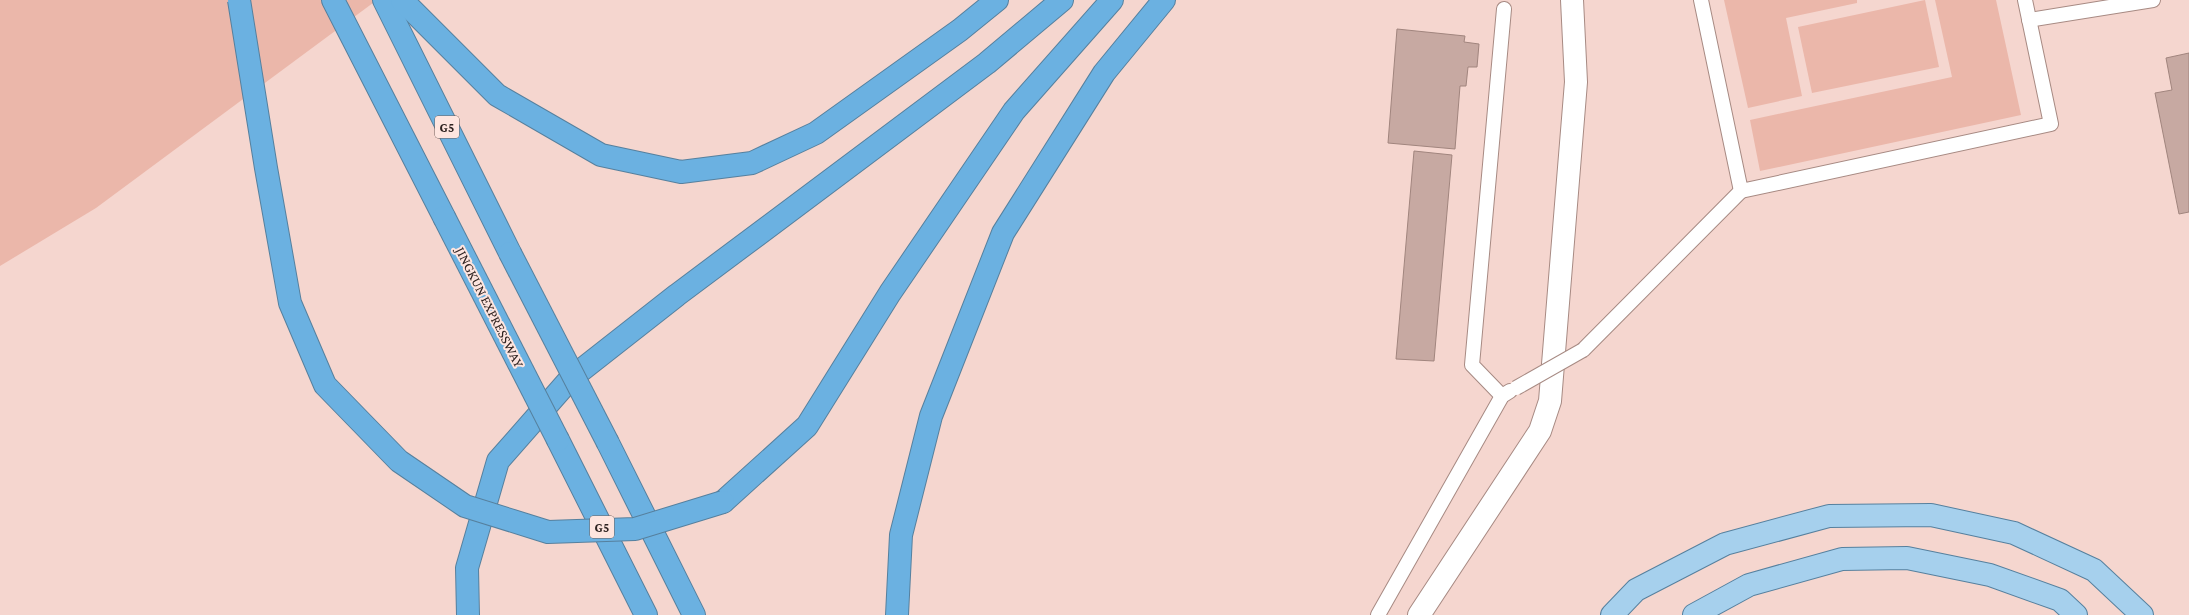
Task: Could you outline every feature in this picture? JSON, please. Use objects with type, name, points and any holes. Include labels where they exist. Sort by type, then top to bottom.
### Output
[{"type":"highway","points":[[239,0],[266,168],[290,303],[324,385],[399,461],[465,506],[548,532],[635,529],[722,502],[807,426],[890,293],[1014,111],[1112,0]]},
{"type":"highway","name":"JINGKUN EXPRESSWAY","points":[[333,0],[646,615]]},
{"type":"highway","name":"G5","points":[[384,0],[510,253],[608,443],[694,615]]},
{"type":"highway","points":[[402,0],[497,95],[600,155],[682,172],[752,163],[816,133],[953,34],[997,0]]},
{"type":"highway","points":[[468,615],[467,568],[498,461],[570,379],[677,295],[987,63],[1062,0]]},
{"type":"highway","points":[[897,615],[901,535],[931,416],[1003,233],[1104,73],[1164,0]]},
{"type":"main road","points":[[1612,615],[1636,590],[1725,544],[1829,516],[1931,515],[2014,533],[2094,570],[2142,615]]},
{"type":"main road","points":[[1694,615],[1750,585],[1842,559],[1900,558],[1990,575],[2060,600],[2076,615]]},
{"type":"street","points":[[1419,615],[1540,431],[1550,401],[1576,82],[1572,0]]},
{"type":"lane","points":[[1701,0],[1742,191]]},
{"type":"lane","points":[[1378,615],[1502,396],[1583,350],[1742,191],[2051,124],[2024,0]]},
{"type":"lane","points":[[2029,20],[2153,0]]},
{"type":"lane","points":[[1502,396],[1472,365],[1504,10]]},
{"type":"shaded area","points":[[0,0],[377,0],[96,208],[0,266]]},
{"type":"shaded area","points":[[1724,0],[1857,0],[1857,3],[1786,18],[1802,96],[1748,108]]},
{"type":"shaded area","points":[[1925,0],[1939,67],[1812,93],[1798,27]]},
{"type":"shaded area","points":[[1935,0],[1996,0],[2021,115],[1760,171],[1750,120],[1952,77]]},
{"type":"building","points":[[1397,29],[1465,36],[1464,42],[1479,44],[1477,67],[1468,67],[1466,86],[1460,86],[1455,149],[1388,143]]},
{"type":"building","points":[[2189,53],[2189,212],[2179,214],[2155,93],[2172,90],[2166,58]]},
{"type":"building","points":[[1414,151],[1452,155],[1434,361],[1396,359]]}]
